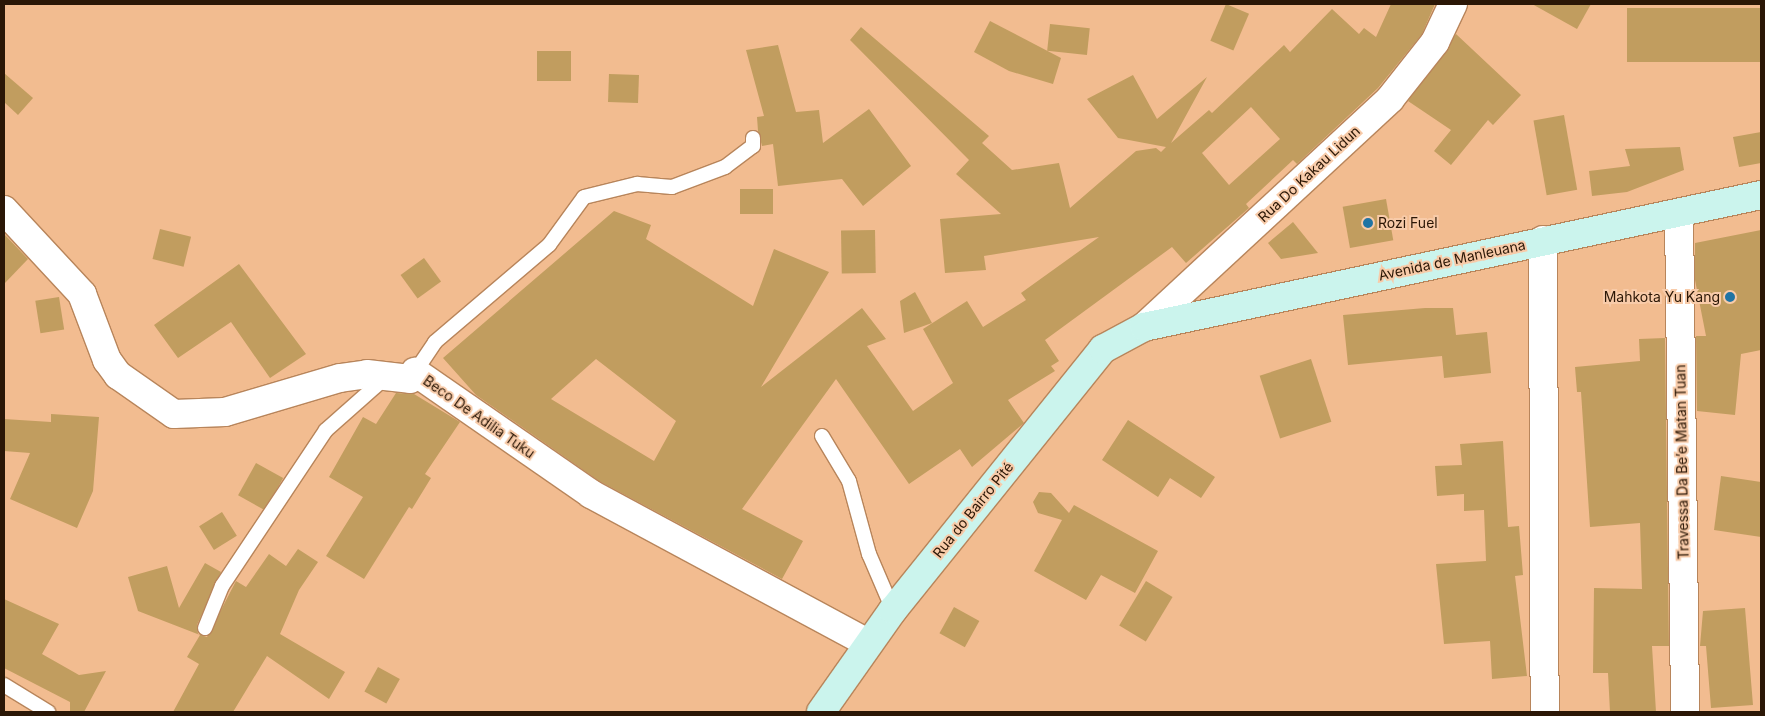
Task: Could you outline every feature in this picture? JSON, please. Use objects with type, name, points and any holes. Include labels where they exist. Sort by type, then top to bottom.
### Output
[{"type":"main road","name":"Avenida de Manleuana","points":[[1144,327],[1543,240],[1761,195]]},
{"type":"main road","name":"Rua do Bairro Pité","points":[[821,712],[893,610],[1103,349],[1144,327]]},
{"type":"street","name":"Rua Do Kakau Lidun","points":[[1144,327],[1390,99],[1435,42],[1453,4]]},
{"type":"street","name":"Beco De Adilia Tuku","points":[[4,210],[82,294],[107,360],[118,375],[174,414],[225,412],[340,378],[388,376],[410,379],[415,372],[591,494],[868,643]]},
{"type":"street","name":"Travessa Da Be’e Matan Tuan","points":[[1679,212],[1685,712]]},
{"type":"street","points":[[1543,240],[1545,712]]},
{"type":"lane","points":[[415,372],[435,342],[548,245],[584,197],[637,184],[672,188],[725,167],[753,146],[753,138]]},
{"type":"lane","points":[[205,628],[222,586],[326,430],[388,376]]},
{"type":"lane","points":[[822,436],[849,481],[869,554],[893,610]]},
{"type":"lane","points":[[4,685],[48,712]]},
{"type":"building","points":[[1226,4],[1249,14],[1233,51],[1210,41]]},
{"type":"building","points":[[1391,4],[1435,4],[1422,34],[1378,88],[1297,164],[1293,160],[1246,204],[1249,208],[1186,263],[1172,247],[1045,340],[1059,361],[1051,366],[1055,371],[1008,400],[1024,423],[972,467],[960,449],[909,484],[836,379],[742,509],[803,541],[782,579],[599,481],[476,395],[443,358],[614,211],[651,225],[646,239],[753,306],[774,249],[829,272],[761,387],[862,308],[886,339],[867,346],[913,411],[953,383],[923,329],[967,301],[983,327],[1026,300],[1021,293],[1099,237],[984,256],[986,270],[945,273],[940,219],[1001,214],[956,174],[969,160],[850,40],[861,27],[989,136],[982,143],[1012,170],[1059,163],[1070,208],[1136,151],[1156,148],[1161,152],[1166,147],[1118,138],[1087,99],[1133,75],[1157,119],[1207,77],[1171,143],[1209,110],[1212,113],[1284,45],[1290,52],[1332,9],[1359,34],[1364,28],[1376,37]],"holes":[[[1251,107],[1280,139],[1229,185],[1202,153]],[[596,359],[676,421],[654,461],[551,399]]]},
{"type":"building","points":[[1532,4],[1591,4],[1577,29]]},
{"type":"building","points":[[1627,8],[1761,8],[1761,62],[1627,62]]},
{"type":"building","points":[[990,21],[1061,58],[1053,84],[1009,71],[974,52]]},
{"type":"building","points":[[1050,24],[1090,28],[1087,55],[1047,51]]},
{"type":"building","points":[[1456,34],[1521,95],[1493,125],[1488,120],[1451,165],[1434,151],[1451,130],[1408,101]]},
{"type":"building","points":[[778,45],[796,112],[819,110],[823,143],[869,109],[911,166],[863,206],[842,179],[778,186],[773,144],[762,146],[758,131],[757,117],[764,116],[746,50]]},
{"type":"building","points":[[537,51],[571,51],[571,81],[537,81]]},
{"type":"building","points":[[4,73],[33,98],[18,115],[4,102]]},
{"type":"building","points":[[609,74],[639,75],[638,103],[608,102]]},
{"type":"building","points":[[1564,115],[1577,190],[1547,195],[1533,120]]},
{"type":"building","points":[[1761,132],[1761,163],[1739,167],[1733,137]]},
{"type":"building","points":[[1680,147],[1684,170],[1627,192],[1592,196],[1589,171],[1630,166],[1625,149]]},
{"type":"building","points":[[740,189],[773,189],[773,214],[740,214]]},
{"type":"building","name":"Rozi Fuel","points":[[1386,199],[1393,240],[1350,248],[1343,207]]},
{"type":"building","points":[[1293,222],[1318,253],[1281,259],[1268,243]]},
{"type":"building","points":[[160,229],[191,237],[184,267],[153,259]]},
{"type":"building","points":[[875,230],[876,273],[842,274],[841,231]]},
{"type":"building","name":"Mahkota Yu Kang","points":[[1761,230],[1761,350],[1741,354],[1735,415],[1697,411],[1696,336],[1706,336],[1695,280],[1695,243]]},
{"type":"building","points":[[4,234],[28,259],[4,284]]},
{"type":"building","points":[[424,258],[441,281],[418,299],[401,275]]},
{"type":"building","points":[[239,264],[306,354],[270,378],[231,322],[178,358],[154,325]]},
{"type":"building","points":[[915,292],[932,323],[904,333],[900,301]]},
{"type":"building","points":[[59,297],[64,330],[40,333],[35,301]]},
{"type":"building","points":[[1425,308],[1453,308],[1456,335],[1487,332],[1491,373],[1444,378],[1442,356],[1348,365],[1343,315]]},
{"type":"building","points":[[1665,338],[1669,646],[1652,646],[1656,712],[1610,712],[1608,673],[1593,673],[1594,588],[1642,589],[1640,523],[1590,527],[1581,392],[1577,392],[1575,367],[1640,361],[1639,339]]},
{"type":"building","points":[[1311,359],[1331,422],[1280,438],[1260,376]]},
{"type":"building","points":[[396,393],[414,394],[460,422],[425,474],[431,478],[412,509],[409,507],[364,579],[326,556],[363,497],[329,477],[363,417],[376,424]]},
{"type":"building","points":[[51,414],[99,417],[93,491],[77,528],[10,499],[30,453],[4,451],[4,419],[51,422]]},
{"type":"building","points":[[1128,420],[1215,477],[1201,498],[1170,478],[1158,497],[1102,460]]},
{"type":"building","points":[[1503,441],[1508,527],[1519,526],[1523,575],[1515,576],[1527,676],[1492,679],[1490,641],[1444,644],[1436,564],[1486,561],[1484,510],[1464,511],[1464,494],[1437,496],[1435,466],[1462,465],[1460,444]]},
{"type":"building","points":[[256,463],[283,478],[265,510],[238,495]]},
{"type":"building","points":[[1721,476],[1761,482],[1761,537],[1714,530]]},
{"type":"building","points":[[1039,492],[1051,493],[1069,513],[1074,505],[1158,551],[1135,593],[1101,575],[1086,600],[1034,571],[1062,520],[1038,513],[1033,502]]},
{"type":"building","points":[[222,512],[237,536],[214,550],[199,526]]},
{"type":"building","points":[[298,549],[318,562],[299,590],[280,634],[345,672],[329,699],[267,656],[233,712],[173,712],[199,664],[187,657],[200,635],[138,611],[128,577],[167,566],[179,608],[205,563],[221,572],[197,625],[198,634],[207,637],[236,581],[246,587],[269,554],[286,566]]},
{"type":"building","points":[[1146,581],[1173,597],[1146,642],[1119,626]]},
{"type":"building","points":[[4,599],[59,624],[42,654],[79,675],[106,671],[84,712],[70,712],[70,702],[4,668]]},
{"type":"building","points":[[954,607],[979,621],[965,647],[939,633]]},
{"type":"building","points":[[1745,608],[1753,705],[1711,708],[1706,646],[1700,646],[1703,611]]},
{"type":"building","points":[[378,667],[400,679],[386,704],[364,691]]},
{"type":"place","name":"Rozi Fuel","points":[[1368,223]]},
{"type":"place","name":"Mahkota Yu Kang","points":[[1730,297]]}]
